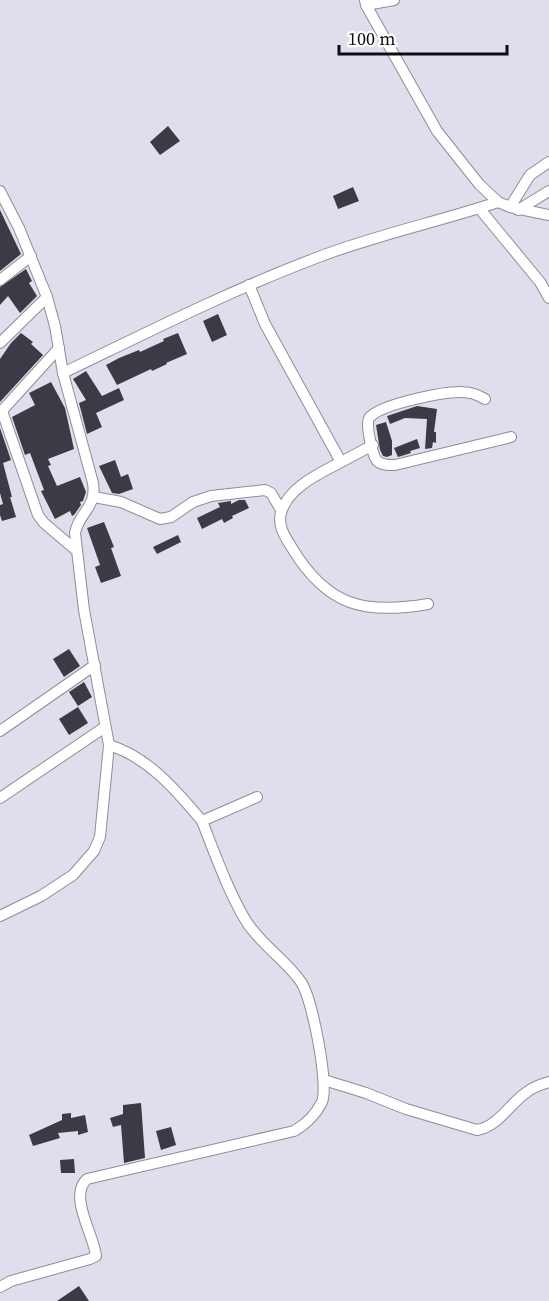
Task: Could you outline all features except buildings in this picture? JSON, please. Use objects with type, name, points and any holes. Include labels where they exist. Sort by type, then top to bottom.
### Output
[{"type":"street","points":[[394,0],[365,3],[437,131],[479,184],[498,202],[514,209],[549,215]]},
{"type":"street","points":[[514,209],[530,175],[549,162]]},
{"type":"street","points":[[0,191],[3,208],[31,256],[47,297],[55,326],[63,373],[93,483],[94,497],[75,532],[84,610],[109,745],[102,825],[94,851],[73,875],[55,889],[0,916]]},
{"type":"street","points":[[514,209],[549,191]]},
{"type":"street","points":[[63,373],[249,285],[355,244],[498,202]]},
{"type":"street","points":[[479,208],[511,244],[540,282],[549,298]]},
{"type":"street","points":[[0,280],[31,256]]},
{"type":"street","points":[[249,285],[265,324],[341,462]]},
{"type":"street","points":[[0,343],[47,297]]},
{"type":"street","points":[[59,348],[1,412],[38,515],[44,523],[77,551]]},
{"type":"street","points":[[485,399],[470,392],[454,392],[391,406],[368,419],[367,431],[377,461],[394,465],[511,437]]},
{"type":"street","points":[[373,445],[308,480],[295,492],[281,510],[280,522],[283,533],[307,571],[332,594],[357,605],[383,610],[428,604]]},
{"type":"street","points":[[94,497],[121,502],[160,519],[171,517],[194,502],[210,496],[265,490],[271,493],[281,510]]},
{"type":"street","points":[[0,731],[95,665]]},
{"type":"street","points":[[0,798],[105,727]]},
{"type":"street","points":[[0,1287],[11,1281],[96,1256],[83,1212],[80,1191],[86,1180],[294,1131],[307,1121],[321,1102],[324,1080],[307,992],[294,973],[269,950],[246,921],[202,821],[181,797],[148,766],[132,754],[109,745]]},
{"type":"street","points":[[202,821],[257,797]]},
{"type":"street","points":[[324,1080],[406,1109],[477,1130],[487,1128],[528,1090],[549,1082]]}]
